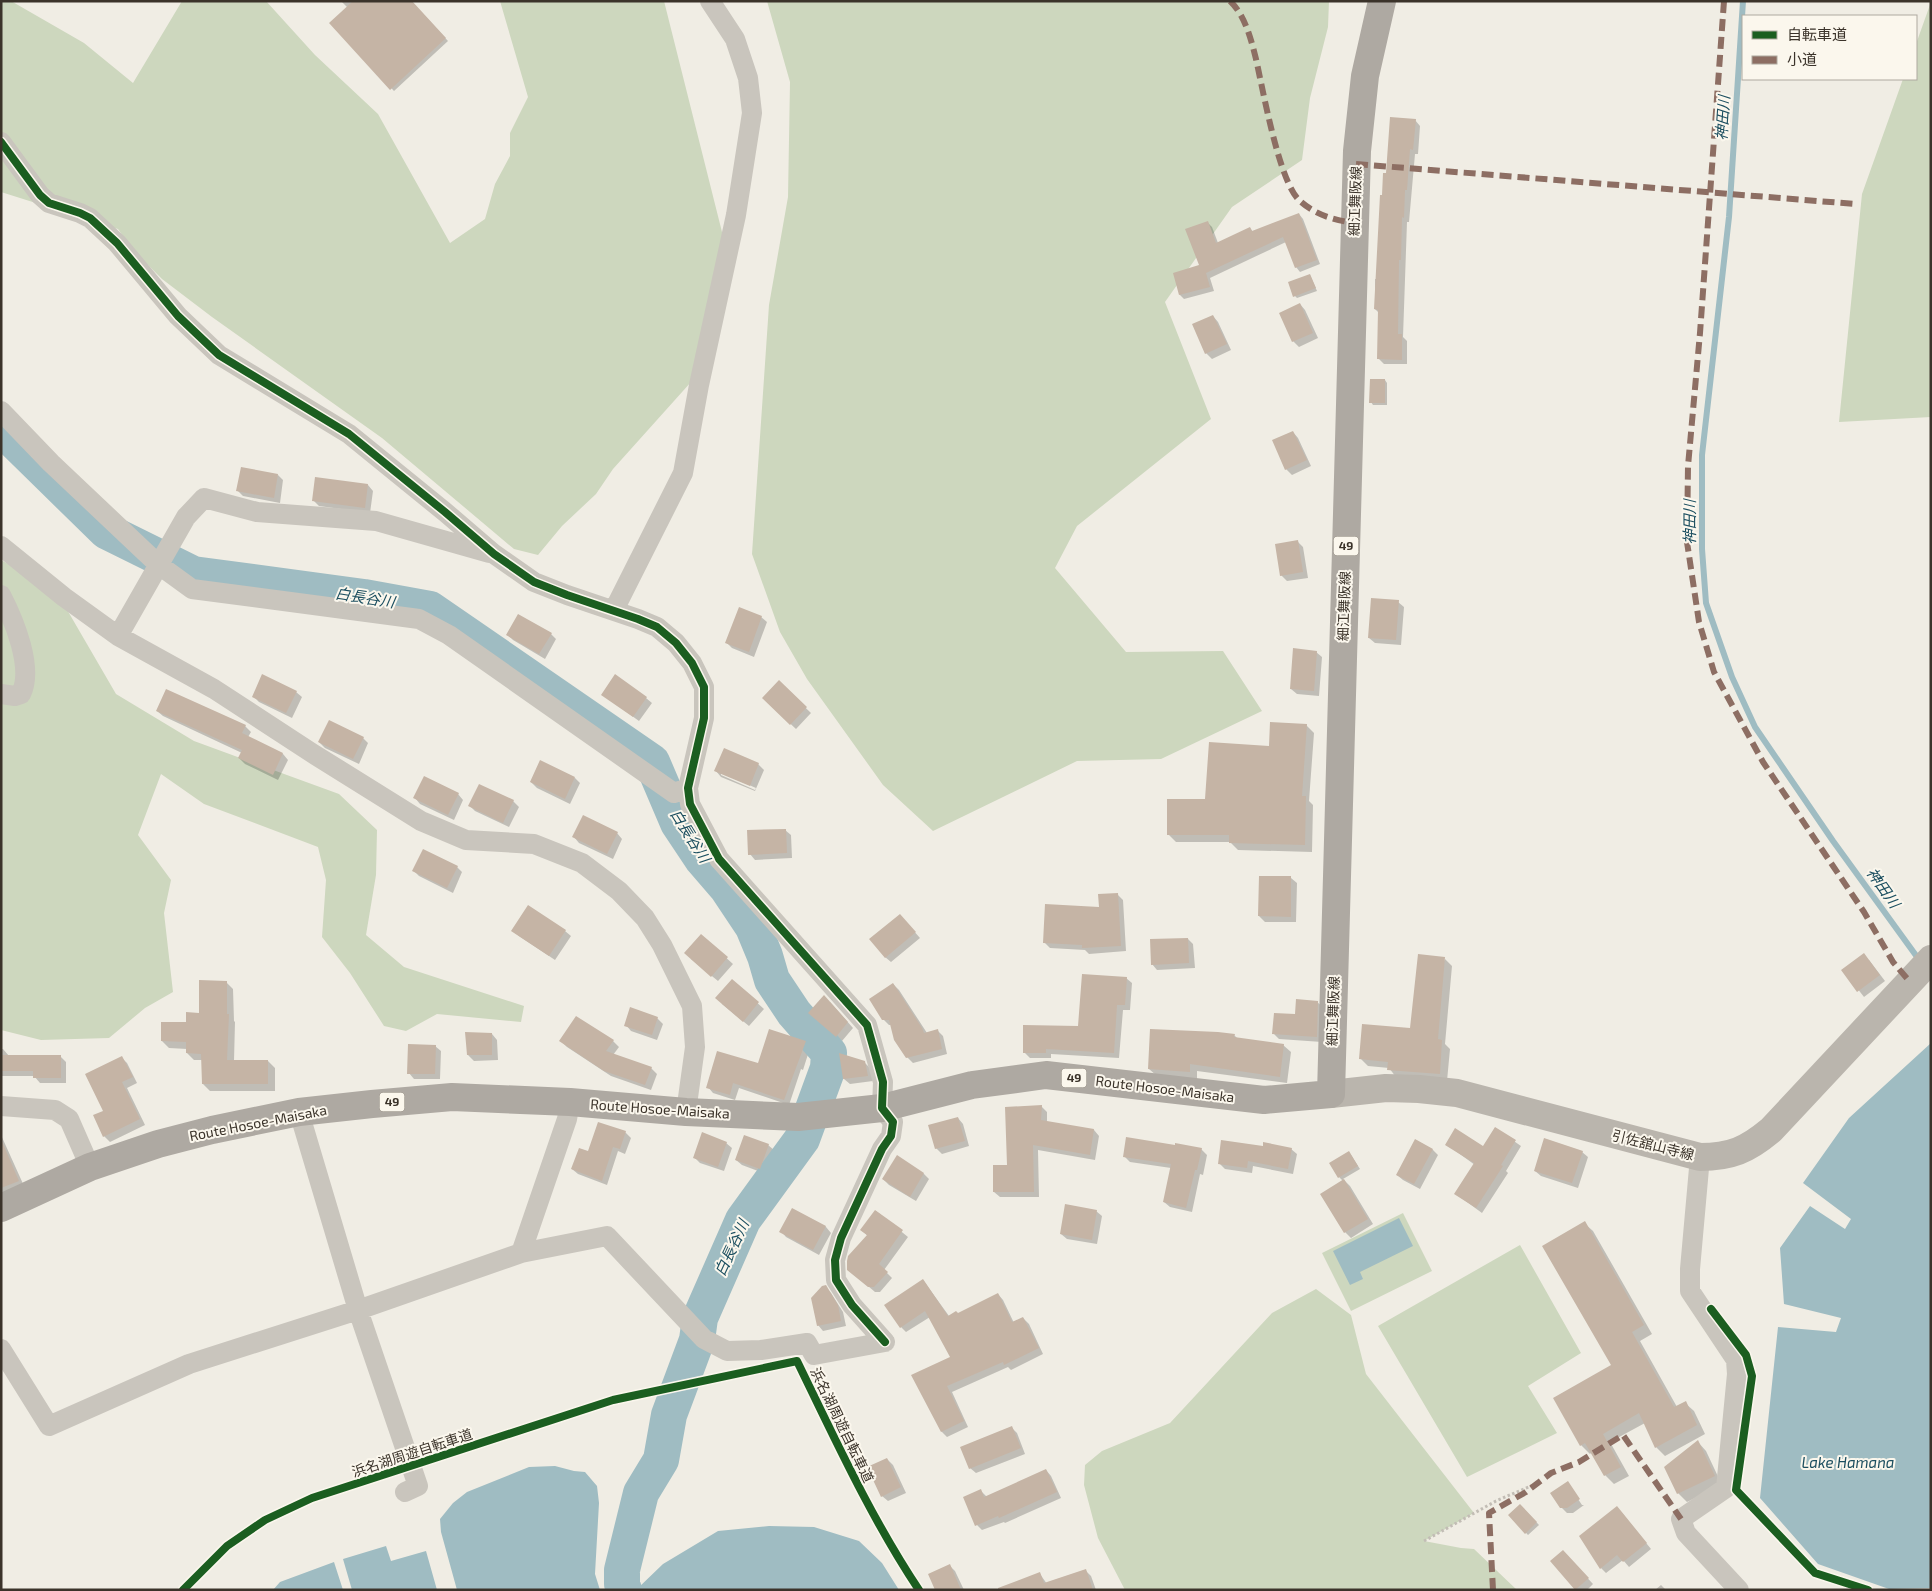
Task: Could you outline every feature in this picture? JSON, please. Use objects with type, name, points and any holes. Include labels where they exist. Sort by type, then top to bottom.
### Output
[{"type":"main road","name":"細江舞阪線","points":[[1331,1094],[1357,150],[1364,76],[1382,1]]},
{"type":"main road","name":"引佐舘山寺線","points":[[1331,1094],[1386,1088],[1457,1093],[1700,1157],[1735,1154],[1755,1144],[1771,1130],[1930,960]]},
{"type":"main road","name":"Route Hosoe-Maisaka","points":[[1,1208],[90,1167],[158,1144],[212,1130],[299,1112],[452,1097],[570,1102],[686,1112],[809,1116],[882,1108],[972,1085],[1046,1075],[1264,1100],[1331,1094]]},
{"type":"street","points":[[614,610],[683,473],[699,385],[736,215],[752,114],[748,78],[735,39],[710,1]]},
{"type":"street","points":[[1,142],[40,195],[49,203],[90,218],[117,243],[178,316],[219,355],[350,434],[494,554],[534,582],[657,627],[676,643],[692,663],[704,687],[704,718],[688,788],[690,804],[719,858],[867,1025],[883,1082],[882,1108],[893,1122],[891,1136],[882,1149],[841,1238],[835,1260],[836,1280],[852,1305],[885,1342],[814,1355],[807,1343],[761,1350],[727,1351],[704,1339],[690,1326],[607,1236],[521,1253],[358,1310],[189,1364],[49,1426],[1,1349]]},
{"type":"street","points":[[1,411],[51,463],[159,565],[192,589],[419,619],[449,635],[674,792],[688,788]]},
{"type":"street","points":[[118,636],[186,518],[204,498],[257,512],[376,521],[494,554]]},
{"type":"street","points":[[1,546],[64,597],[118,636],[214,689],[420,821],[466,840],[534,844],[582,863],[619,891],[645,918],[662,945],[692,1006],[695,1047],[686,1112]]},
{"type":"street","points":[[1,595],[10,612],[26,673],[24,688],[21,694],[15,696],[1,694]]},
{"type":"street","points":[[521,1253],[567,1119],[570,1102]]},
{"type":"street","points":[[1,1106],[55,1110],[69,1119],[90,1167]]},
{"type":"street","points":[[299,1112],[358,1310],[418,1486],[405,1492]]},
{"type":"street","points":[[1700,1157],[1690,1269],[1690,1291],[1736,1360],[1737,1374],[1726,1488],[1681,1519],[1686,1533],[1739,1590]]},
{"type":"path","points":[[1424,1541],[1496,1501],[1533,1485]]},
{"type":"green space","points":[[1,1],[11,1],[84,43],[133,83],[182,1],[266,1],[315,55],[378,114],[450,243],[485,219],[495,184],[510,156],[510,133],[528,97],[500,1],[664,1],[725,244],[700,372],[613,469],[596,494],[562,526],[538,555],[514,549],[382,438],[212,317],[162,279],[132,249],[118,229],[1,192]]},
{"type":"green space","points":[[767,1],[1329,1],[1328,27],[1310,98],[1302,160],[1232,207],[1165,302],[1211,419],[1077,526],[1055,568],[1126,652],[1223,651],[1262,711],[1161,759],[1077,761],[933,831],[883,785],[807,679],[780,632],[752,554],[769,305],[788,197],[790,82]]},
{"type":"green space","points":[[1931,2],[1931,417],[1839,422],[1862,194],[1903,80],[1917,80],[1917,41]]},
{"type":"green space","points":[[1,560],[55,589],[116,694],[194,741],[339,794],[377,830],[376,875],[366,935],[404,967],[524,1006],[521,1022],[437,1014],[406,1031],[384,1026],[350,973],[322,937],[326,880],[318,847],[204,804],[161,774],[138,835],[171,880],[164,913],[173,992],[145,1008],[109,1038],[41,1040],[1,1030]]},
{"type":"green space","points":[[1403,1213],[1432,1271],[1351,1311],[1322,1253]]},
{"type":"green space","points":[[1520,1245],[1581,1353],[1528,1386],[1557,1433],[1467,1477],[1378,1326]]},
{"type":"green space","points":[[1316,1289],[1351,1315],[1366,1374],[1474,1513],[1424,1541],[1474,1549],[1517,1590],[1125,1590],[1098,1538],[1084,1485],[1085,1465],[1102,1451],[1170,1423],[1272,1313]]},
{"type":"water","name":"Lake Hamana","points":[[1931,1043],[1931,1588],[1889,1589],[1818,1564],[1760,1498],[1778,1327],[1836,1332],[1841,1318],[1784,1304],[1780,1248],[1810,1206],[1845,1229],[1851,1219],[1803,1183],[1849,1118]]},
{"type":"water","points":[[1399,1218],[1413,1246],[1360,1272],[1363,1279],[1350,1285],[1333,1251]]},
{"type":"water","points":[[555,1466],[585,1472],[597,1486],[599,1503],[595,1574],[600,1590],[457,1590],[441,1532],[440,1519],[453,1503],[467,1492],[529,1467]]},
{"type":"water","points":[[769,1526],[814,1527],[859,1541],[882,1563],[899,1590],[636,1590],[663,1564],[718,1531]]},
{"type":"water","points":[[386,1546],[391,1561],[426,1551],[437,1590],[352,1590],[343,1559]]},
{"type":"water","points":[[334,1562],[343,1590],[273,1590],[280,1582]]},
{"type":"building","points":[[353,1],[412,1],[446,38],[390,90],[329,23]]},
{"type":"building","points":[[1390,117],[1416,119],[1413,150],[1410,149],[1407,190],[1405,190],[1401,260],[1399,260],[1398,334],[1402,334],[1402,360],[1377,359],[1378,310],[1374,309],[1380,195],[1382,195],[1383,173],[1386,173]]},
{"type":"building","points":[[1299,213],[1317,260],[1295,268],[1283,237],[1206,273],[1210,287],[1179,295],[1173,273],[1199,265],[1185,229],[1208,221],[1216,243],[1250,227],[1252,231]]},
{"type":"building","points":[[1310,274],[1316,288],[1293,297],[1288,282]]},
{"type":"building","points":[[1300,303],[1313,333],[1292,342],[1279,313]]},
{"type":"building","points":[[1213,315],[1227,344],[1205,354],[1192,324]]},
{"type":"building","points":[[1370,379],[1385,379],[1385,403],[1369,403]]},
{"type":"building","points":[[1293,431],[1307,460],[1285,470],[1272,440]]},
{"type":"building","points":[[241,467],[278,474],[274,498],[236,491]]},
{"type":"building","points":[[315,477],[368,484],[365,508],[312,501]]},
{"type":"building","points":[[1298,540],[1303,572],[1280,576],[1275,544]]},
{"type":"building","points":[[1371,598],[1399,600],[1396,640],[1368,638]]},
{"type":"building","points":[[739,607],[762,616],[749,652],[725,643]]},
{"type":"building","points":[[518,614],[552,633],[539,654],[506,635]]},
{"type":"building","points":[[1293,648],[1317,651],[1314,691],[1290,689]]},
{"type":"building","points":[[262,674],[297,691],[286,713],[252,697]]},
{"type":"building","points":[[615,674],[647,697],[633,717],[601,695]]},
{"type":"building","points":[[779,680],[807,707],[790,725],[762,698]]},
{"type":"building","points":[[166,689],[246,725],[242,733],[283,753],[273,775],[238,758],[242,750],[156,711]]},
{"type":"building","points":[[329,720],[364,737],[353,759],[318,742]]},
{"type":"building","points":[[1270,722],[1307,724],[1302,796],[1306,796],[1305,845],[1229,843],[1229,835],[1167,835],[1167,799],[1205,799],[1209,742],[1269,746]]},
{"type":"building","points":[[724,748],[759,763],[750,786],[714,771]]},
{"type":"building","points":[[540,760],[575,777],[565,799],[530,782]]},
{"type":"building","points":[[424,776],[459,793],[448,815],[413,798]]},
{"type":"building","points":[[479,784],[514,800],[503,823],[468,806]]},
{"type":"building","points":[[583,815],[618,832],[607,854],[572,837]]},
{"type":"building","points":[[786,829],[787,853],[748,855],[747,830]]},
{"type":"building","points":[[423,849],[458,866],[447,888],[412,871]]},
{"type":"building","points":[[1259,876],[1291,876],[1291,917],[1258,916]]},
{"type":"building","points":[[1118,893],[1121,946],[1082,948],[1082,945],[1043,943],[1045,904],[1099,907],[1098,894]]},
{"type":"building","points":[[528,905],[566,930],[549,956],[511,931]]},
{"type":"building","points":[[900,914],[916,932],[885,958],[869,939]]},
{"type":"building","points":[[701,934],[728,957],[711,977],[684,953]]},
{"type":"building","points":[[1188,938],[1189,963],[1151,965],[1150,939]]},
{"type":"building","points":[[1864,953],[1880,975],[1857,992],[1841,970]]},
{"type":"building","points":[[1418,954],[1445,957],[1438,1039],[1442,1040],[1440,1074],[1387,1070],[1388,1062],[1359,1059],[1362,1024],[1410,1028]]},
{"type":"building","points":[[1082,974],[1127,977],[1125,1005],[1117,1005],[1114,1053],[1046,1049],[1046,1053],[1023,1053],[1023,1025],[1078,1026]]},
{"type":"building","points":[[732,979],[759,1002],[743,1022],[715,998]]},
{"type":"building","points":[[199,980],[227,981],[227,1014],[229,1014],[227,1060],[268,1060],[268,1084],[202,1084],[201,1054],[186,1053],[186,1042],[161,1041],[161,1022],[186,1022],[186,1012],[199,1013]]},
{"type":"building","points":[[893,983],[924,1033],[938,1029],[942,1049],[906,1058],[894,1040],[889,1020],[882,1020],[869,999]]},
{"type":"building","points":[[824,995],[848,1022],[836,1037],[808,1013]]},
{"type":"building","points":[[1296,999],[1318,1001],[1317,1037],[1272,1034],[1274,1013],[1295,1014]]},
{"type":"building","points":[[630,1007],[658,1017],[652,1035],[624,1026]]},
{"type":"building","points":[[576,1016],[614,1040],[606,1051],[652,1067],[645,1085],[604,1071],[559,1041]]},
{"type":"building","points":[[769,1029],[806,1041],[784,1100],[733,1083],[730,1095],[706,1088],[717,1051],[758,1063]]},
{"type":"building","points":[[1150,1029],[1218,1032],[1235,1034],[1234,1037],[1284,1044],[1280,1077],[1190,1064],[1190,1072],[1148,1069]]},
{"type":"building","points":[[465,1032],[492,1033],[492,1055],[467,1055]]},
{"type":"building","points":[[408,1044],[436,1045],[435,1074],[407,1074]]},
{"type":"building","points":[[839,1053],[865,1061],[868,1076],[843,1079]]},
{"type":"building","points":[[1,1055],[61,1055],[61,1078],[33,1078],[33,1071],[1,1071]]},
{"type":"building","points":[[122,1056],[133,1077],[122,1082],[140,1119],[103,1137],[93,1115],[103,1111],[85,1074]]},
{"type":"building","points":[[1042,1105],[1041,1120],[1094,1129],[1090,1155],[1033,1145],[1034,1192],[993,1192],[993,1165],[1007,1165],[1005,1107]]},
{"type":"building","points":[[958,1117],[965,1141],[935,1149],[928,1125]]},
{"type":"building","points":[[598,1122],[626,1131],[620,1149],[613,1147],[602,1181],[571,1169],[579,1148],[588,1151]]},
{"type":"building","points":[[1495,1127],[1516,1140],[1501,1165],[1503,1166],[1476,1208],[1454,1194],[1474,1163],[1445,1145],[1455,1128],[1483,1146]]},
{"type":"building","points":[[702,1132],[727,1142],[718,1167],[693,1158]]},
{"type":"building","points":[[744,1135],[769,1144],[760,1169],[735,1160]]},
{"type":"building","points":[[1126,1137],[1202,1148],[1186,1208],[1163,1202],[1171,1164],[1123,1157]]},
{"type":"building","points":[[1544,1138],[1583,1151],[1572,1183],[1534,1171]]},
{"type":"building","points":[[1,1139],[19,1181],[1,1188]]},
{"type":"building","points":[[1415,1139],[1433,1149],[1414,1184],[1396,1175]]},
{"type":"building","points":[[1221,1140],[1263,1146],[1263,1142],[1292,1148],[1288,1169],[1248,1161],[1247,1168],[1218,1164]]},
{"type":"building","points":[[1349,1151],[1358,1166],[1338,1178],[1329,1163]]},
{"type":"building","points":[[897,1155],[924,1173],[910,1197],[882,1179]]},
{"type":"building","points":[[1344,1179],[1368,1219],[1344,1233],[1320,1194]]},
{"type":"building","points":[[1065,1204],[1097,1210],[1092,1240],[1060,1234]]},
{"type":"building","points":[[792,1208],[826,1226],[813,1250],[779,1232]]},
{"type":"building","points":[[875,1210],[903,1230],[879,1264],[888,1272],[874,1287],[868,1287],[847,1270],[847,1261],[848,1256],[867,1235],[860,1230]]},
{"type":"building","points":[[1585,1221],[1644,1325],[1632,1332],[1674,1407],[1686,1401],[1697,1425],[1655,1448],[1639,1413],[1603,1434],[1621,1467],[1604,1476],[1585,1443],[1580,1446],[1553,1398],[1611,1365],[1542,1246]]},
{"type":"building","points":[[923,1279],[948,1316],[998,1293],[1012,1322],[1023,1317],[1039,1348],[1004,1365],[1003,1362],[947,1386],[964,1421],[941,1432],[911,1375],[950,1357],[925,1311],[900,1328],[884,1305]]},
{"type":"building","points":[[826,1285],[838,1305],[841,1321],[817,1326],[811,1298],[822,1286]]},
{"type":"building","points":[[1012,1426],[1021,1448],[969,1469],[960,1447]]},
{"type":"building","points":[[1698,1440],[1715,1476],[1677,1494],[1664,1467]]},
{"type":"building","points":[[887,1458],[901,1487],[881,1497],[867,1467]]},
{"type":"building","points":[[1046,1469],[1057,1492],[999,1518],[998,1516],[975,1526],[963,1497],[981,1489],[984,1497]]},
{"type":"building","points":[[1568,1481],[1580,1499],[1567,1508],[1560,1508],[1550,1493]]},
{"type":"building","points":[[1520,1504],[1537,1522],[1525,1534],[1508,1515]]},
{"type":"building","points":[[1617,1506],[1647,1543],[1623,1562],[1617,1555],[1600,1569],[1579,1536]]},
{"type":"building","points":[[1563,1550],[1589,1578],[1575,1590],[1550,1561]]},
{"type":"building","points":[[950,1564],[961,1590],[935,1590],[928,1574]]},
{"type":"building","points":[[1086,1569],[1093,1590],[998,1590],[998,1588],[1040,1572],[1044,1583]]},
{"type":"waterway","name":"神田川","points":[[1742,15],[1743,1]]},
{"type":"waterway","name":"神田川","points":[[1742,16],[1729,217],[1702,455],[1702,549],[1706,603],[1732,677],[1755,727],[1833,841],[1920,961]]},
{"type":"waterway","name":"白長谷川","points":[[1,428],[106,531],[193,574],[364,597],[430,609],[652,762],[678,823],[702,859],[727,888],[753,927],[765,956],[772,980],[794,1013],[829,1053],[828,1068],[802,1139],[743,1220],[700,1318],[697,1340],[669,1415],[661,1460],[641,1493],[622,1570],[624,1590]]},
{"type":"marked path","points":[[1230,1],[1240,13],[1250,36],[1278,155],[1292,190],[1299,200],[1312,210],[1332,218],[1354,223]]},
{"type":"marked path","points":[[1724,1],[1700,333],[1688,466],[1687,542],[1699,622],[1714,672],[1763,762],[1864,912],[1893,962],[1910,982]]},
{"type":"marked path","points":[[1356,164],[1855,204]]},
{"type":"marked path","points":[[1493,1590],[1489,1513],[1526,1492],[1551,1473],[1579,1462],[1623,1435],[1681,1519]]},
{"type":"cycle path","points":[[1,142],[40,195],[49,203],[90,218],[117,243],[178,316],[219,355],[349,434],[494,554],[534,582],[657,627],[676,643],[692,663],[704,687],[704,718],[688,788],[690,804],[719,859],[867,1025],[883,1082],[882,1108],[893,1122],[891,1136],[882,1149],[841,1238],[835,1260],[836,1280],[852,1305],[885,1342]]},
{"type":"cycle path","points":[[1711,1309],[1746,1355],[1752,1376],[1736,1490],[1815,1573],[1868,1590]]},
{"type":"cycle path","name":"浜名湖周遊自転車道","points":[[183,1590],[227,1546],[265,1520],[312,1498],[613,1400],[797,1361],[869,1506],[919,1590]]}]
